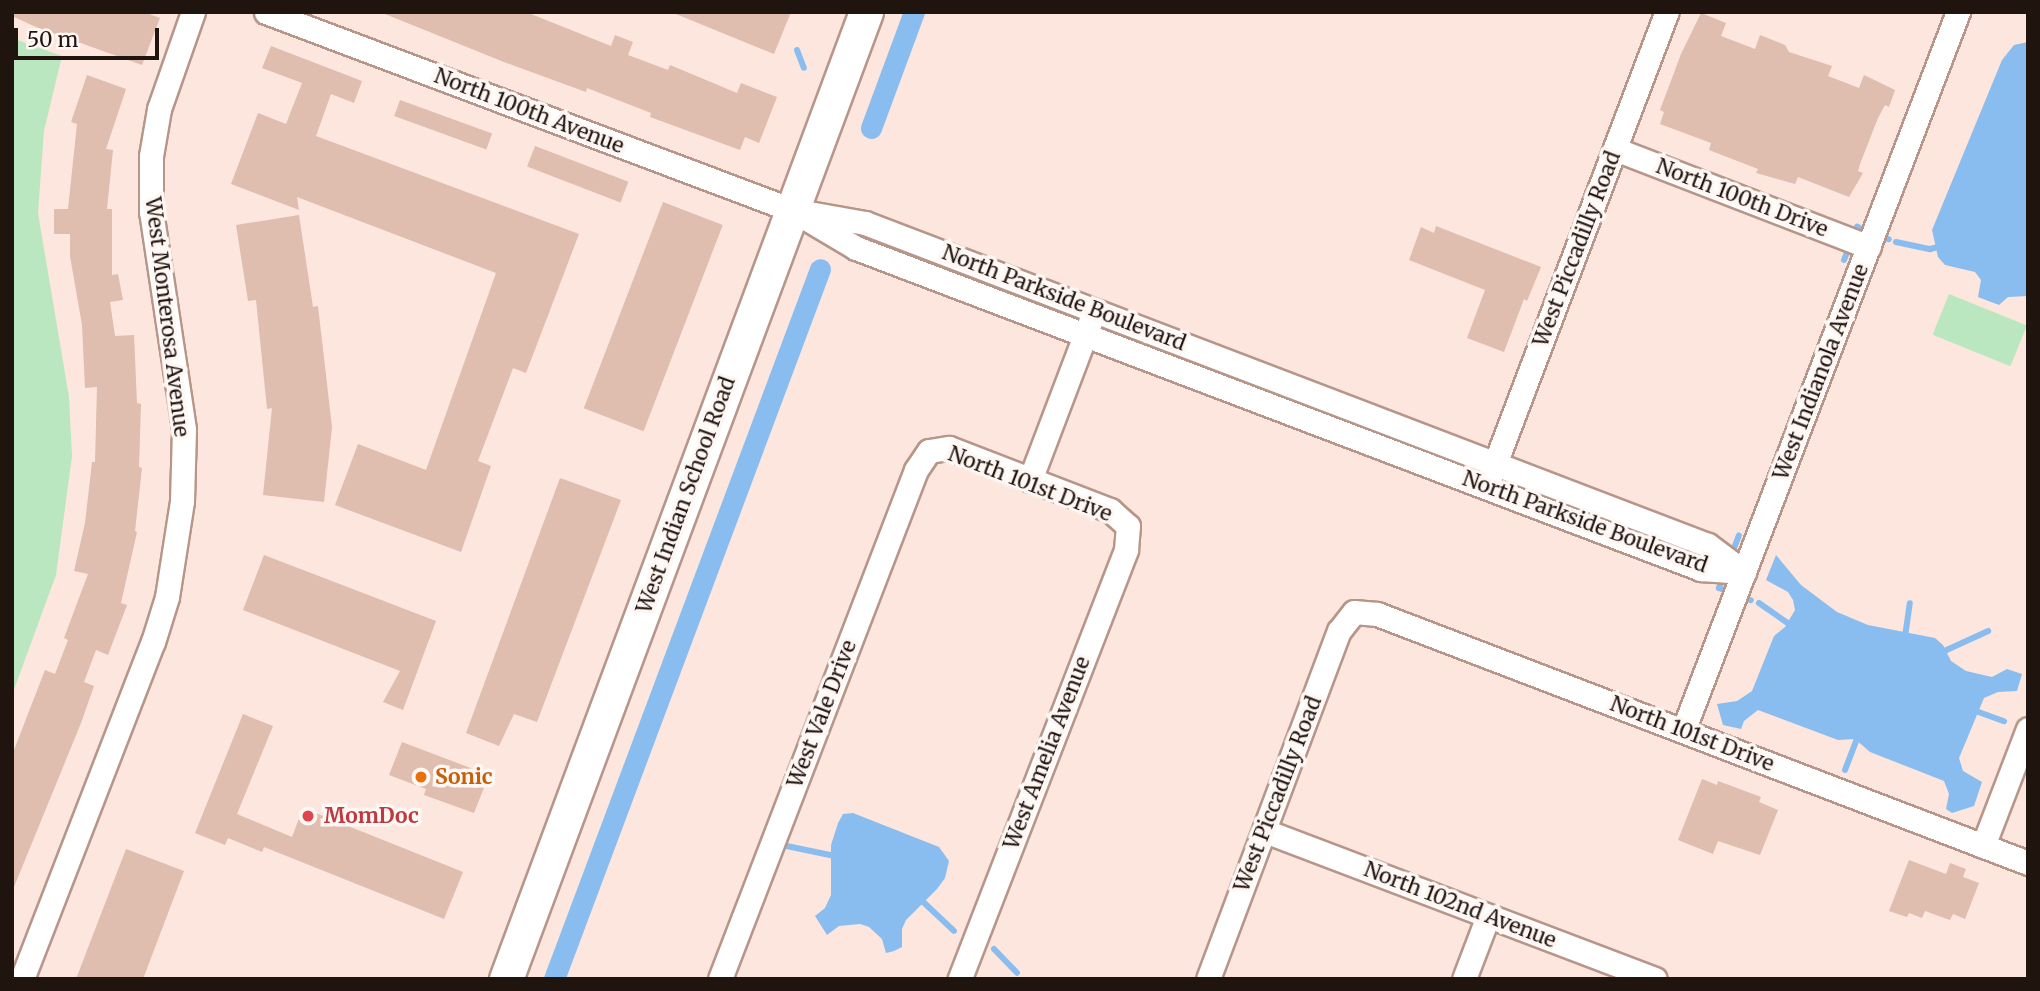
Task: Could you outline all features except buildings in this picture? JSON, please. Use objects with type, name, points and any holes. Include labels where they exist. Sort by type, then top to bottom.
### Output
[{"type":"main road","name":"West Indian School Road","points":[[506,979],[866,12]]},
{"type":"street","name":"West Monterosa Avenue","points":[[22,979],[153,642],[167,597],[182,501],[184,429],[151,212],[151,156],[159,108],[193,12]]},
{"type":"street","name":"North 100th Avenue","points":[[265,12],[792,210]]},
{"type":"street","name":"West Piccadilly Road","points":[[1487,486],[1667,12]]},
{"type":"street","name":"West Indianola Avenue","points":[[1683,731],[1958,12]]},
{"type":"street","name":"North 100th Drive","points":[[1615,149],[1869,247]]},
{"type":"street","name":"North Parkside Boulevard","points":[[792,210],[864,223],[1095,309],[1708,545],[1744,572]]},
{"type":"street","name":"North Parkside Boulevard","points":[[792,210],[856,248],[1701,569],[1744,572]]},
{"type":"street","points":[[1030,480],[1095,309]]},
{"type":"street","name":"North 101st Drive","points":[[929,452],[949,448],[1110,510],[1128,526]]},
{"type":"street","name":"West Vale Drive","points":[[720,979],[916,470],[929,452]]},
{"type":"street","name":"West Amelia Avenue","points":[[961,979],[1126,550],[1128,526]]},
{"type":"street","name":"West Piccadilly Road","points":[[1208,979],[1339,631],[1354,612]]},
{"type":"street","name":"North 101st Drive","points":[[1354,612],[1377,614],[2028,863]]},
{"type":"street","points":[[1983,846],[2028,729]]},
{"type":"street","name":"North 102nd Avenue","points":[[1265,831],[1655,979]]},
{"type":"street","points":[[1464,979],[1488,916]]},
{"type":"green space","points":[[12,38],[62,56],[44,131],[38,213],[69,397],[72,456],[56,575],[12,695]]},
{"type":"green space","points":[[1949,294],[2027,325],[2010,366],[1933,335]]},
{"type":"water","points":[[2028,42],[2028,296],[2008,297],[1999,305],[1978,297],[1981,280],[1975,272],[1945,265],[1938,257],[1932,230],[2002,60],[2014,45]]},
{"type":"water","points":[[1776,555],[1801,585],[1837,612],[1868,625],[1935,638],[1943,645],[1951,661],[1966,671],[1992,677],[2007,669],[2022,674],[2017,691],[1998,692],[1984,698],[1959,758],[1963,771],[1982,782],[1974,806],[1952,813],[1946,809],[1949,794],[1944,781],[1870,752],[1855,739],[1838,740],[1758,710],[1744,721],[1741,729],[1723,725],[1717,704],[1737,701],[1752,691],[1774,636],[1785,627],[1795,610],[1788,592],[1766,580]]},
{"type":"water","points":[[853,813],[939,847],[949,861],[945,878],[937,889],[906,920],[902,929],[902,947],[894,951],[886,953],[882,939],[869,927],[860,924],[839,926],[827,935],[815,916],[825,908],[831,895],[831,845],[838,823],[843,814]]},
{"type":"waterway","points":[[871,128],[914,12]]},
{"type":"waterway","points":[[797,50],[804,68]]},
{"type":"waterway","points":[[1854,235],[1857,227],[1889,239]]},
{"type":"waterway","points":[[1896,242],[1930,249],[1942,246]]},
{"type":"waterway","points":[[1844,260],[1850,245]]},
{"type":"waterway","points":[[554,979],[820,269]]},
{"type":"waterway","points":[[1731,556],[1739,535]]},
{"type":"waterway","points":[[1724,576],[1719,588],[1751,600]]},
{"type":"waterway","points":[[1759,603],[1790,625]]},
{"type":"waterway","points":[[1905,637],[1910,603]]},
{"type":"waterway","points":[[1940,653],[1988,631]]},
{"type":"waterway","points":[[1973,710],[2004,721]]},
{"type":"waterway","points":[[1845,770],[1858,736]]},
{"type":"waterway","points":[[777,844],[835,856]]},
{"type":"waterway","points":[[919,898],[954,931]]},
{"type":"waterway","points":[[994,949],[1017,973]]},
{"type":"place","name":"Sonic","points":[[421,777]]},
{"type":"place","name":"MomDoc","points":[[308,816]]}]
